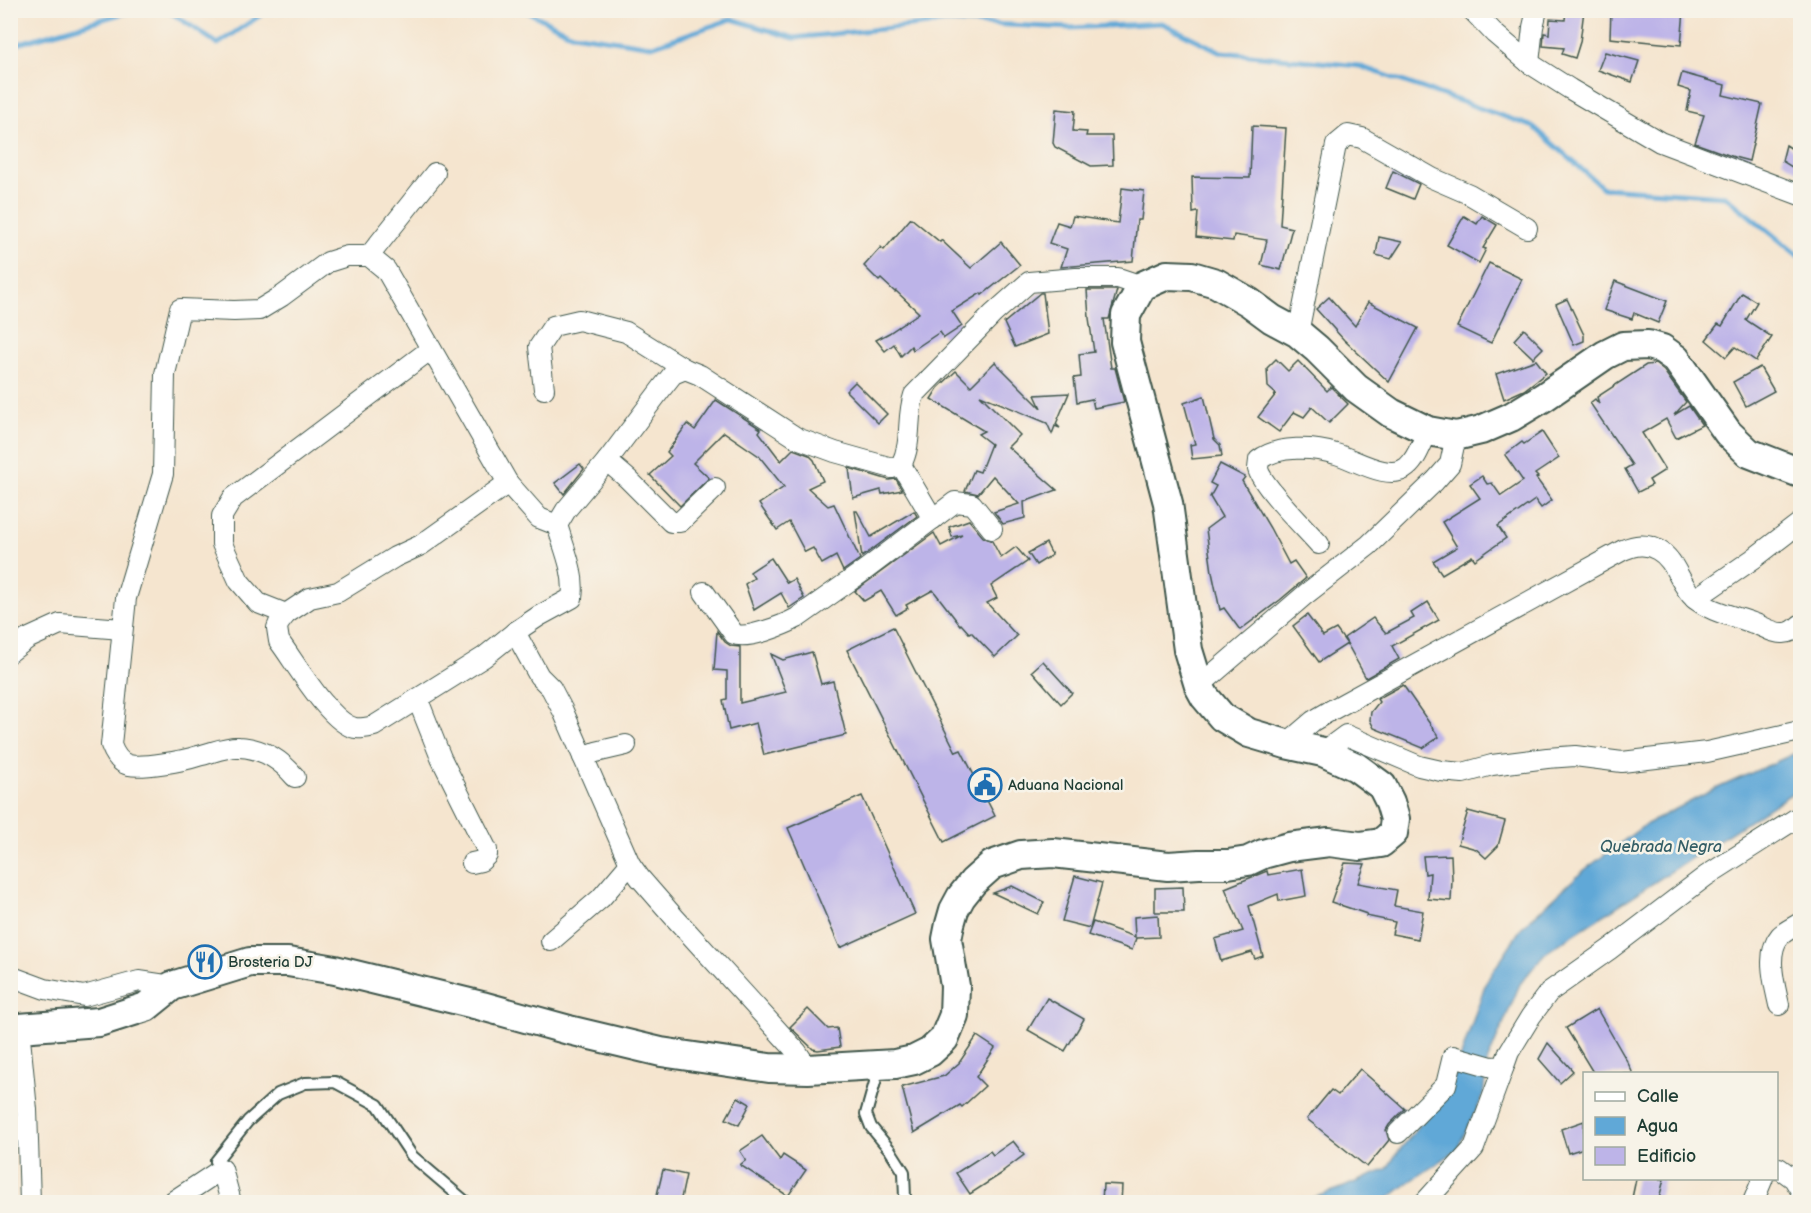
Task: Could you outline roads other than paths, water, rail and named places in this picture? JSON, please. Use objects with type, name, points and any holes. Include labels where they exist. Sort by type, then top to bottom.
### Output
[{"type":"main road","points":[[15,1030],[99,1022],[146,1007],[172,986],[250,962],[288,962],[334,970],[661,1052],[769,1068],[808,1069],[879,1065],[914,1060],[930,1052],[944,1039],[954,1015],[955,986],[947,939],[950,924],[961,897],[973,882],[992,865],[1021,855],[1053,853],[1168,866],[1228,864],[1248,861],[1289,847],[1329,842],[1360,846],[1381,843],[1393,833],[1395,819],[1390,801],[1382,786],[1356,767],[1323,752],[1249,733],[1222,717],[1199,686],[1188,650],[1168,502],[1125,342],[1126,315],[1142,286],[1167,275],[1192,276],[1216,283],[1298,333],[1356,388],[1391,413],[1428,431],[1456,436],[1481,430],[1511,417],[1605,355],[1623,346],[1648,345],[1662,349],[1676,358],[1728,433],[1749,453],[1800,473]]},
{"type":"street","points":[[1472,10],[1495,34],[1529,63],[1660,142],[1800,195]]},
{"type":"street","points":[[1529,63],[1537,10]]},
{"type":"street","points":[[1298,333],[1336,145],[1348,135],[1362,138],[1432,178],[1469,194],[1527,228]]},
{"type":"street","points":[[369,256],[435,172]]},
{"type":"street","points":[[295,777],[270,756],[250,748],[228,747],[196,757],[159,764],[129,765],[118,759],[111,745],[126,598],[163,474],[165,374],[180,309],[259,310],[328,262],[346,256],[369,256],[386,270],[508,483],[539,518],[557,525]]},
{"type":"street","points":[[544,389],[539,347],[553,326],[579,320],[626,332],[685,369],[700,375],[797,438],[835,452],[892,468],[901,465],[906,454],[910,406],[914,395],[993,314],[1029,282],[1076,278],[1118,278],[1142,286]]},
{"type":"street","points":[[286,614],[258,603],[239,581],[222,544],[222,516],[233,498],[431,349]]},
{"type":"street","points":[[508,483],[421,545],[395,557],[338,592],[310,598],[286,614],[279,622],[277,628],[279,641],[320,700],[345,723],[356,729],[374,726],[484,657],[515,632],[572,598],[571,571],[557,525],[566,510],[607,461],[673,374],[685,369]]},
{"type":"street","points":[[1319,544],[1264,481],[1258,469],[1259,460],[1275,452],[1318,450],[1338,454],[1369,467],[1399,472],[1408,467],[1428,431]]},
{"type":"street","points":[[1199,686],[1306,594],[1369,545],[1435,482],[1450,464],[1456,436]]},
{"type":"street","points":[[607,461],[671,522],[680,522],[715,488]]},
{"type":"street","points":[[901,465],[933,519]]},
{"type":"street","points":[[704,592],[734,634],[742,636],[767,630],[797,618],[955,502],[972,504],[992,529]]},
{"type":"street","points":[[1695,599],[1753,560],[1800,523]]},
{"type":"street","points":[[1286,744],[1313,721],[1330,711],[1623,550],[1639,544],[1658,550],[1671,562],[1683,585],[1695,599],[1720,613],[1773,632],[1784,633],[1795,630],[1800,625]]},
{"type":"street","points":[[10,652],[27,639],[60,624],[122,629]]},
{"type":"street","points":[[515,632],[539,676],[551,688],[630,864],[674,917],[797,1052],[808,1069]]},
{"type":"street","points":[[418,700],[441,758],[487,850],[488,855],[481,861],[472,863]]},
{"type":"street","points":[[1323,752],[1346,735],[1419,766],[1463,773],[1492,765],[1547,758],[1575,756],[1622,762],[1707,752],[1800,731]]},
{"type":"street","points":[[583,757],[626,745]]},
{"type":"street","points":[[1425,1203],[1474,1148],[1498,1066],[1549,992],[1706,876],[1800,818]]},
{"type":"street","points":[[551,941],[601,898],[630,864]]},
{"type":"street","points":[[1779,1005],[1772,972],[1774,948],[1780,936],[1800,923]]},
{"type":"street","points":[[10,976],[45,989],[84,996],[139,981],[172,986]]},
{"type":"street","points":[[15,1030],[27,1110],[30,1203]]},
{"type":"street","points":[[1398,1133],[1446,1085],[1454,1056],[1498,1066]]},
{"type":"street","points":[[1778,1168],[1794,1179],[1800,1189]]},
{"type":"street","points":[[171,1203],[222,1169],[231,1203]]},
{"type":"street","points":[[1753,1203],[1763,1180]]},
{"type":"lane","points":[[879,1065],[866,1114],[871,1127],[904,1172],[905,1198]]},
{"type":"lane","points":[[222,1169],[216,1161],[248,1120],[278,1094],[305,1083],[335,1082],[378,1105],[412,1156],[466,1203]]},
{"type":"water","name":"Quebrada Negra","points":[[1800,751],[1800,788],[1545,953],[1520,984],[1487,1062],[1483,1097],[1456,1151],[1384,1202],[1301,1202],[1387,1169],[1451,1086],[1486,982],[1522,927],[1583,871],[1645,825],[1709,792]]},
{"type":"waterway","points":[[10,46],[134,10]]},
{"type":"waterway","points":[[167,10],[218,44],[268,10]]},
{"type":"waterway","points":[[524,10],[572,34],[652,46],[732,19],[794,38],[948,22],[1070,28],[1162,23],[1221,52],[1359,66],[1534,127],[1603,188],[1725,196],[1800,257]]},
{"type":"place","name":"Aduana Nacional","points":[[985,785]]},
{"type":"place","name":"Brosteria DJ","points":[[205,962]]}]
